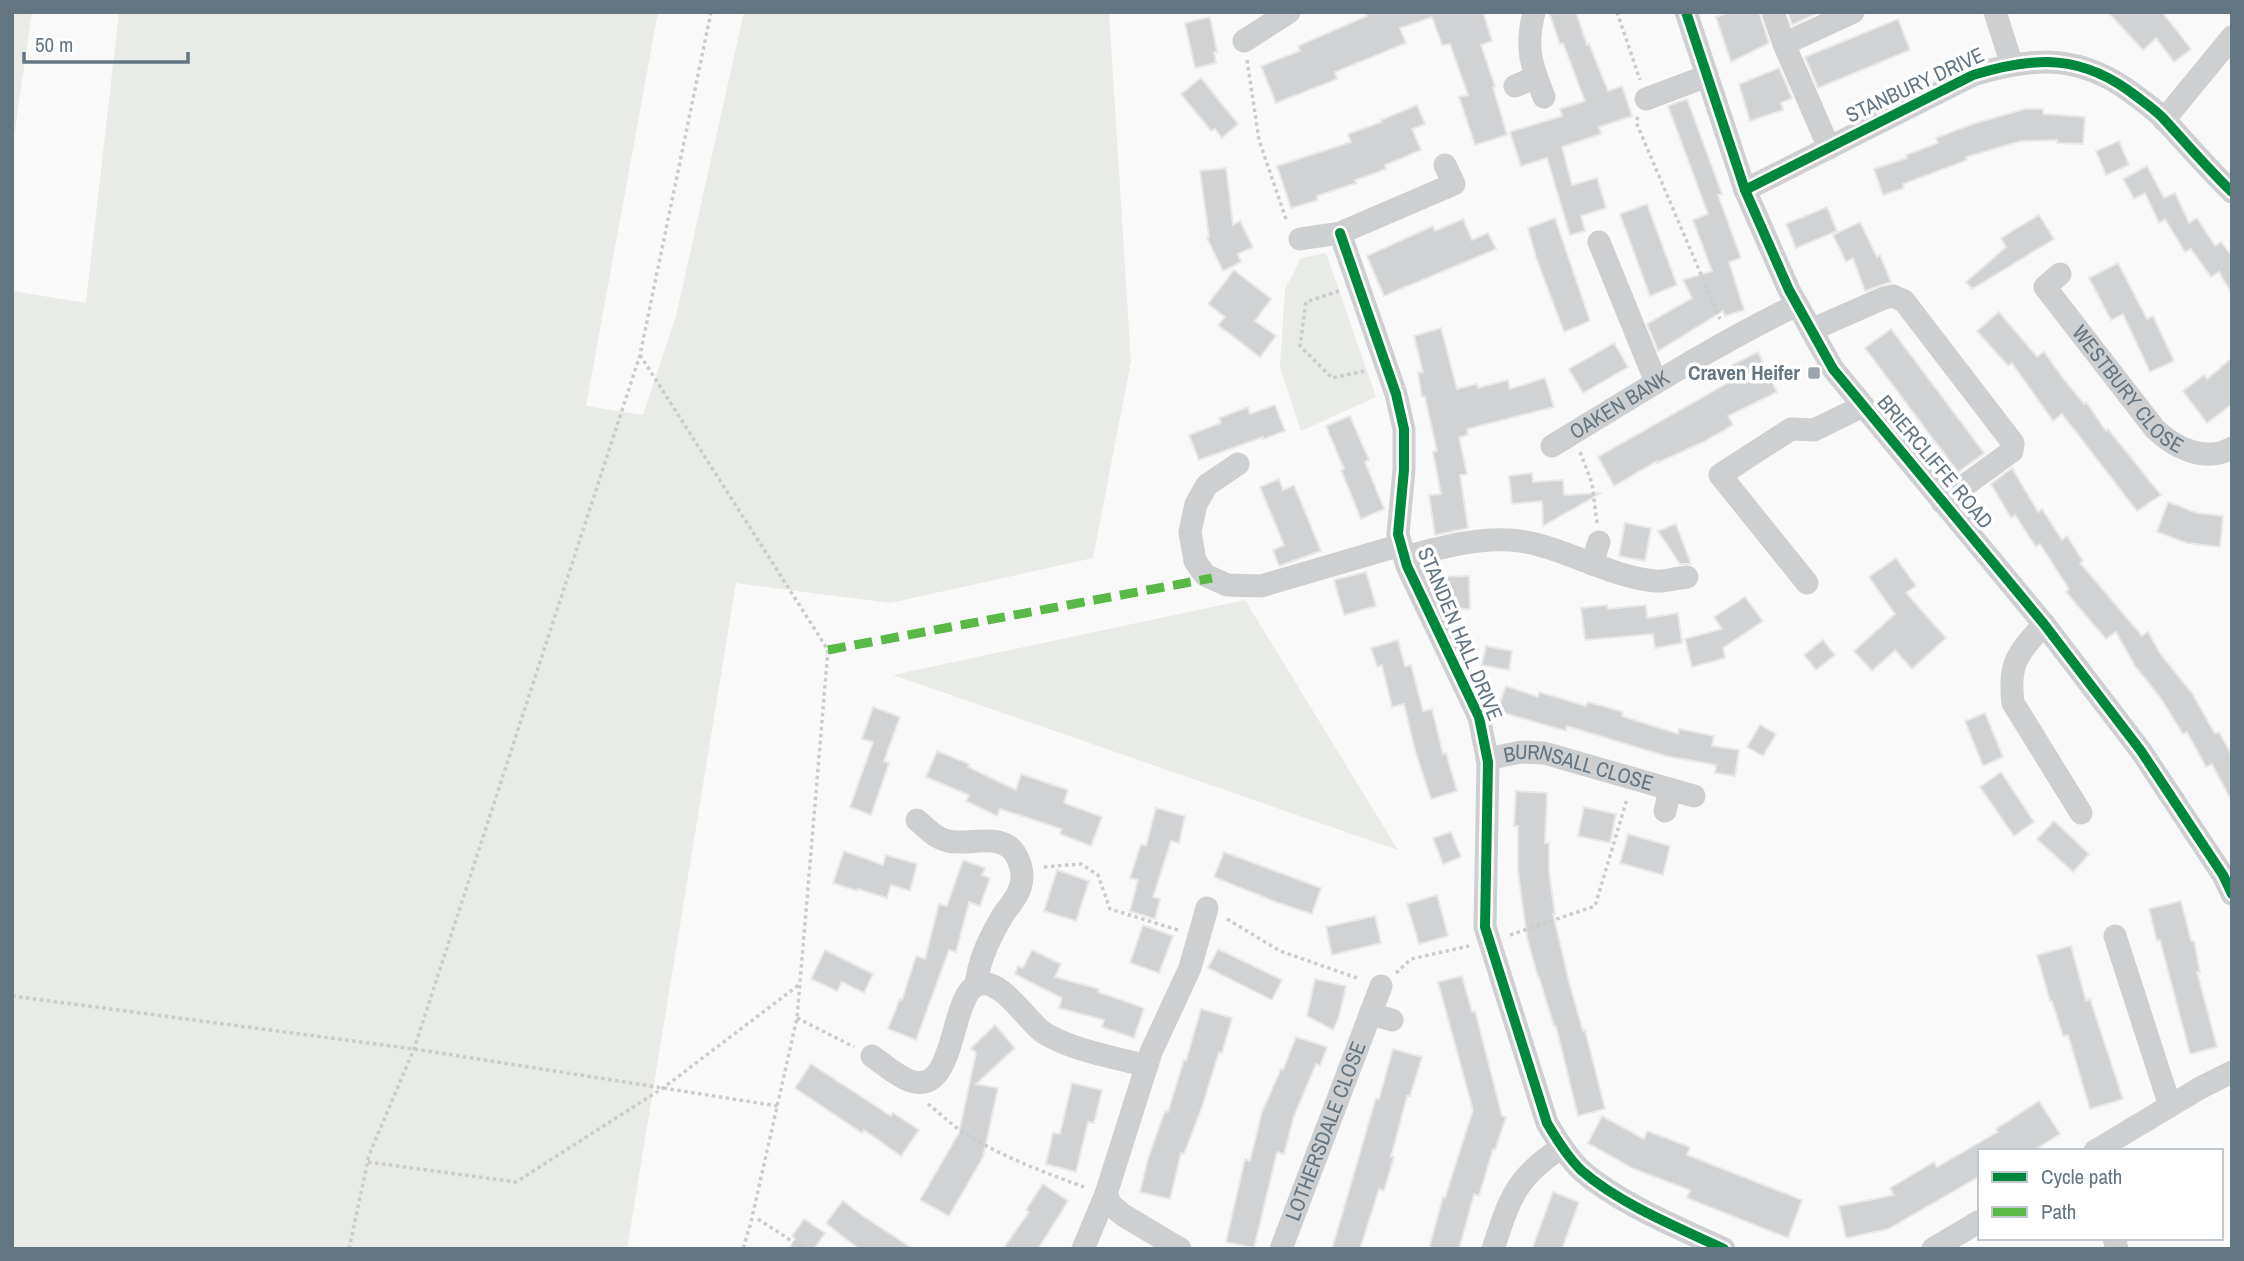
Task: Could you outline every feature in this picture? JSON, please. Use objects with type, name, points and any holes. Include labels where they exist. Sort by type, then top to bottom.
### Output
[{"type":"street","points":[[1244,41],[1289,12]]},
{"type":"street","points":[[1532,87],[1528,43],[1534,12]]},
{"type":"street","name":"BRIERCLIFFE ROAD","points":[[1686,12],[1745,190],[1797,305],[1833,369],[2044,624],[2141,751],[2232,894]]},
{"type":"street","points":[[1773,12],[1829,148]]},
{"type":"street","points":[[1784,44],[1853,12]]},
{"type":"street","points":[[1995,12],[2012,65]]},
{"type":"street","points":[[2164,120],[2232,37]]},
{"type":"street","name":"STANBURY DRIVE","points":[[1745,190],[1973,75],[2027,62],[2062,62],[2097,71],[2123,86],[2164,120],[2232,192]]},
{"type":"street","points":[[1646,99],[1707,76]]},
{"type":"street","points":[[1300,239],[1340,233],[1454,183]]},
{"type":"street","name":"STANDEN HALL DRIVE","points":[[1340,233],[1387,366],[1404,429],[1404,470],[1398,534],[1403,551],[1479,717],[1487,759],[1485,927],[1547,1124],[1581,1170],[1610,1193],[1709,1246]]},
{"type":"street","points":[[1599,242],[1656,382]]},
{"type":"street","name":"WESTBURY CLOSE","points":[[2046,286],[2167,441],[2190,452],[2206,454],[2225,452],[2232,448]]},
{"type":"street","points":[[1811,330],[1884,298],[1899,298],[1980,398],[2013,443],[2012,451],[1942,502]]},
{"type":"street","name":"OAKEN BANK","points":[[1561,440],[1730,338],[1797,305]]},
{"type":"street","points":[[1807,583],[1720,475],[1791,429],[1814,430],[1863,406]]},
{"type":"street","points":[[1238,464],[1207,485],[1196,504],[1190,532],[1195,561],[1205,575],[1227,585],[1261,586],[1403,551],[1477,541],[1512,540],[1548,548],[1625,576],[1658,581],[1687,577]]},
{"type":"street","points":[[1592,564],[1599,542]]},
{"type":"street","points":[[2044,624],[2014,663],[2010,683],[2013,703],[2081,813]]},
{"type":"street","name":"BURNSALL CLOSE","points":[[1487,759],[1521,751],[1544,753],[1633,779],[1667,800],[1694,796]]},
{"type":"street","points":[[872,1056],[909,1080],[922,1082],[940,1069],[968,993],[976,985],[988,943],[1019,893],[1023,879],[1015,852],[1007,845],[997,842],[948,841],[934,835],[917,820]]},
{"type":"street","points":[[1083,1249],[1106,1194],[1151,1052],[1190,968],[1207,908]]},
{"type":"street","points":[[2115,936],[2170,1106]]},
{"type":"street","points":[[976,985],[987,984],[1002,992],[1042,1032],[1065,1043],[1147,1066]]},
{"type":"street","name":"LOTHERSDALE CLOSE","points":[[1281,1249],[1381,1017],[1381,986]]},
{"type":"street","points":[[2098,1149],[2232,1072]]},
{"type":"street","points":[[1493,1249],[1516,1188],[1544,1159],[1562,1147]]},
{"type":"street","points":[[1106,1194],[1111,1205],[1122,1215],[1180,1249]]},
{"type":"street","points":[[1933,1249],[1978,1221]]},
{"type":"path","points":[[349,1249],[368,1162],[414,1049],[640,355],[711,12]]},
{"type":"path","points":[[1617,12],[1646,99],[1636,122],[1730,338]]},
{"type":"path","points":[[1244,41],[1259,139],[1293,240],[1300,239]]},
{"type":"path","points":[[1358,284],[1306,302],[1300,346],[1332,378],[1387,366]]},
{"type":"path","points":[[640,355],[828,650],[797,1018],[743,1249]]},
{"type":"path","points":[[1561,440],[1583,457],[1592,483],[1599,542]]},
{"type":"path","points":[[1207,908],[1280,951],[1381,986],[1412,959],[1490,942],[1595,906],[1633,779]]},
{"type":"path","points":[[1021,868],[1081,864],[1098,875],[1110,909],[1199,936]]},
{"type":"path","points":[[368,1162],[516,1182],[663,1088],[800,984]]},
{"type":"path","points":[[12,996],[414,1049],[778,1106]]},
{"type":"path","points":[[797,1018],[872,1056]]},
{"type":"path","points":[[909,1080],[926,1102],[968,1135],[1035,1169],[1106,1194]]},
{"type":"path","points":[[758,1219],[804,1249]]},
{"type":"shaded area","points":[[12,12],[32,12],[12,150]]},
{"type":"shaded area","points":[[119,12],[658,12],[586,406],[643,415],[676,316],[744,12],[1109,12],[1131,361],[1093,558],[890,603],[736,583],[627,1249],[12,1249],[12,291],[86,303]]},
{"type":"shaded area","points":[[1326,253],[1376,397],[1301,431],[1280,367],[1285,289],[1301,258]]},
{"type":"shaded area","points":[[1245,600],[1398,850],[893,675]]},
{"type":"building","points":[[1366,12],[1483,12],[1492,41],[1481,45],[1507,135],[1475,145],[1459,97],[1468,95],[1450,44],[1442,45],[1432,17],[1400,28],[1406,43],[1335,72],[1337,79],[1276,103],[1261,66],[1300,51],[1298,46],[1367,16]]},
{"type":"building","points":[[1549,12],[1576,12],[1587,45],[1589,44],[1608,91],[1622,86],[1632,116],[1599,127],[1601,134],[1562,147],[1572,185],[1597,178],[1606,208],[1581,216],[1585,231],[1570,235],[1547,158],[1521,166],[1510,132],[1562,116],[1560,109],[1585,101]]},
{"type":"building","points":[[1731,12],[1759,12],[1769,43],[1731,62],[1716,17]]},
{"type":"building","points":[[1788,12],[1819,12],[1792,25]]},
{"type":"building","points":[[2108,12],[2162,12],[2191,49],[2174,62],[2156,38],[2143,50]]},
{"type":"building","points":[[1210,17],[1217,52],[1214,52],[1216,63],[1195,68],[1185,23]]},
{"type":"building","points":[[1898,19],[1910,50],[1818,88],[1805,57]]},
{"type":"building","points":[[1779,68],[1792,98],[1781,103],[1783,110],[1750,121],[1739,84]]},
{"type":"building","points":[[1201,78],[1238,124],[1222,138],[1215,129],[1211,131],[1181,94]]},
{"type":"building","points":[[1687,99],[1722,194],[1718,195],[1741,258],[1729,262],[1744,310],[1725,316],[1723,311],[1658,351],[1647,324],[1692,298],[1683,280],[1712,271],[1693,220],[1708,214],[1668,106]]},
{"type":"building","points":[[1417,105],[1425,124],[1412,129],[1421,150],[1385,165],[1386,169],[1355,180],[1356,183],[1317,196],[1318,200],[1291,208],[1277,166],[1351,142],[1348,134],[1382,122],[1381,120]]},
{"type":"building","points":[[2025,109],[2043,109],[2043,114],[2085,117],[2083,144],[2057,143],[2057,140],[2021,141],[1966,157],[1967,160],[1903,184],[1904,188],[1883,195],[1874,169],[1907,158],[1906,155],[1938,143],[1936,138]]},
{"type":"building","points":[[2119,141],[2129,165],[2106,175],[2096,151]]},
{"type":"building","points":[[2147,166],[2164,198],[2175,193],[2189,223],[2197,218],[2215,246],[2221,242],[2232,256],[2232,294],[2219,272],[2211,277],[2191,249],[2185,252],[2165,219],[2159,223],[2145,193],[2134,199],[2123,179]]},
{"type":"building","points":[[1226,168],[1233,225],[1240,221],[1253,247],[1238,254],[1241,262],[1223,271],[1207,238],[1200,171]]},
{"type":"building","points":[[1647,204],[1677,285],[1650,296],[1620,214]]},
{"type":"building","points":[[1827,207],[1837,231],[1796,248],[1786,224]]},
{"type":"building","points":[[2039,215],[2054,239],[1972,289],[1966,282],[2006,247],[2001,238]]},
{"type":"building","points":[[1555,218],[1590,321],[1564,332],[1528,228]]},
{"type":"building","points":[[1463,219],[1472,240],[1488,233],[1496,249],[1384,296],[1367,256],[1433,226],[1435,231]]},
{"type":"building","points":[[1860,222],[1877,257],[1880,255],[1891,282],[1865,291],[1853,258],[1846,262],[1833,235]]},
{"type":"building","points":[[2118,263],[2147,319],[2153,316],[2174,361],[2150,372],[2123,314],[2111,320],[2089,278]]},
{"type":"building","points":[[1234,270],[1271,299],[1255,321],[1276,336],[1260,357],[1218,325],[1225,317],[1208,304]]},
{"type":"building","points":[[1999,312],[2037,357],[2044,352],[2065,381],[2084,404],[2086,402],[2106,431],[2108,429],[2161,495],[2137,511],[2062,414],[2053,421],[2012,363],[2008,366],[1977,331]]},
{"type":"building","points":[[1441,328],[1457,389],[1477,384],[1478,388],[1508,380],[1510,389],[1545,378],[1554,407],[1467,429],[1468,435],[1459,437],[1467,474],[1460,475],[1468,528],[1435,535],[1429,495],[1441,494],[1433,452],[1437,451],[1425,397],[1422,397],[1418,373],[1423,372],[1414,336]]},
{"type":"building","points":[[1891,329],[1984,453],[1958,472],[1865,348]]},
{"type":"building","points":[[1614,343],[1628,367],[1583,393],[1569,369]]},
{"type":"building","points":[[1758,352],[1777,392],[1728,416],[1733,425],[1703,442],[1657,461],[1614,486],[1598,457],[1738,377],[1732,365]]},
{"type":"building","points":[[2232,358],[2232,404],[2207,423],[2183,391],[2204,375],[2207,379]]},
{"type":"building","points":[[1275,405],[1285,431],[1199,460],[1189,435],[1221,423],[1219,418],[1248,407],[1250,414]]},
{"type":"building","points":[[1350,416],[1369,460],[1365,462],[1384,509],[1361,519],[1326,426]]},
{"type":"building","points":[[2012,468],[2038,512],[2042,509],[2062,540],[2067,536],[2083,561],[2080,563],[2142,636],[2148,632],[2161,655],[2192,693],[2215,734],[2219,732],[2232,756],[2232,802],[2212,764],[2206,767],[2187,732],[2183,734],[2160,697],[2135,666],[2116,632],[2106,639],[2066,592],[2069,589],[2040,544],[2036,547],[2015,515],[2011,518],[1991,484]]},
{"type":"building","points":[[1532,473],[1533,482],[1563,480],[1564,495],[1601,493],[1543,526],[1542,501],[1512,504],[1509,476]]},
{"type":"building","points":[[1279,479],[1283,490],[1294,485],[1321,551],[1279,566],[1273,550],[1284,545],[1260,487]]},
{"type":"building","points":[[2168,502],[2197,513],[2223,516],[2220,547],[2187,543],[2157,532]]},
{"type":"building","points":[[1625,523],[1651,528],[1645,561],[1619,556]]},
{"type":"building","points":[[1676,524],[1691,564],[1680,564],[1658,531]]},
{"type":"building","points":[[1896,558],[1916,586],[1906,593],[1946,638],[1912,669],[1895,650],[1872,671],[1854,651],[1895,614],[1869,577]]},
{"type":"building","points":[[1366,572],[1376,606],[1344,615],[1334,580]]},
{"type":"building","points":[[1469,576],[1470,609],[1443,609],[1440,577]]},
{"type":"building","points":[[1745,597],[1763,621],[1723,648],[1725,658],[1692,667],[1685,639],[1722,629],[1714,617]]},
{"type":"building","points":[[1607,605],[1608,609],[1646,605],[1647,618],[1678,613],[1682,643],[1655,648],[1653,634],[1585,640],[1581,608]]},
{"type":"building","points":[[1398,640],[1405,666],[1411,665],[1423,711],[1432,709],[1443,754],[1446,753],[1457,791],[1431,799],[1404,704],[1392,707],[1382,665],[1377,667],[1371,648]]},
{"type":"building","points":[[1823,640],[1835,655],[1816,670],[1804,655]]},
{"type":"building","points":[[1486,646],[1512,651],[1509,670],[1482,665]]},
{"type":"building","points":[[1506,686],[1538,697],[1539,692],[1586,706],[1588,702],[1623,712],[1622,716],[1678,734],[1679,729],[1714,736],[1712,746],[1739,750],[1735,776],[1715,773],[1716,765],[1666,756],[1567,726],[1566,731],[1497,711]]},
{"type":"building","points":[[873,707],[900,717],[884,761],[889,763],[871,815],[850,807],[873,742],[862,739]]},
{"type":"building","points":[[1985,713],[2003,757],[1983,766],[1965,721]]},
{"type":"building","points":[[1760,725],[1776,734],[1763,756],[1747,747]]},
{"type":"building","points":[[937,751],[969,764],[968,767],[1016,790],[1021,774],[1068,790],[1064,803],[1102,817],[1091,846],[1060,834],[1062,829],[1000,809],[997,816],[966,801],[969,795],[926,777]]},
{"type":"building","points":[[2001,772],[2034,822],[2014,836],[1980,787]]},
{"type":"building","points":[[1516,791],[1547,793],[1545,843],[1549,843],[1553,914],[1570,986],[1583,1031],[1585,1030],[1605,1109],[1578,1116],[1556,1026],[1527,937],[1518,872],[1518,826],[1514,826]]},
{"type":"building","points":[[1584,807],[1616,814],[1610,843],[1578,836]]},
{"type":"building","points":[[1156,808],[1185,816],[1179,843],[1171,841],[1153,897],[1160,899],[1155,919],[1130,911],[1138,880],[1130,878],[1141,844],[1146,846]]},
{"type":"building","points":[[2054,821],[2089,854],[2073,872],[2037,839]]},
{"type":"building","points":[[1451,832],[1461,857],[1443,864],[1433,838]]},
{"type":"building","points":[[1628,834],[1670,846],[1663,875],[1620,863]]},
{"type":"building","points":[[844,851],[883,865],[886,855],[917,864],[910,891],[891,885],[887,898],[833,883]]},
{"type":"building","points":[[1224,852],[1321,888],[1312,914],[1214,877]]},
{"type":"building","points":[[963,860],[985,868],[982,875],[990,878],[980,906],[969,902],[956,952],[949,950],[916,1040],[888,1029],[900,999],[902,1000],[916,956],[925,959],[939,904],[947,906]]},
{"type":"building","points":[[1057,870],[1089,881],[1076,921],[1044,911]]},
{"type":"building","points":[[1437,895],[1448,936],[1419,944],[1407,904]]},
{"type":"building","points":[[2181,901],[2191,941],[2194,941],[2200,972],[2197,972],[2217,1047],[2190,1054],[2160,940],[2157,941],[2149,909]]},
{"type":"building","points":[[1375,916],[1381,943],[1332,955],[1326,927]]},
{"type":"building","points":[[1143,925],[1173,936],[1159,973],[1130,963]]},
{"type":"building","points":[[2071,946],[2086,1001],[2090,999],[2123,1099],[2090,1109],[2068,1035],[2063,1036],[2037,955]]},
{"type":"building","points":[[1218,949],[1282,980],[1272,1000],[1208,968]]},
{"type":"building","points":[[825,950],[873,974],[864,993],[842,982],[837,991],[811,979]]},
{"type":"building","points":[[1032,950],[1061,964],[1055,977],[1099,989],[1098,992],[1144,1008],[1134,1038],[1102,1027],[1104,1020],[1059,1008],[1062,998],[1015,974],[1018,966],[1023,968]]},
{"type":"building","points":[[1462,976],[1472,1012],[1475,1011],[1502,1116],[1506,1117],[1479,1196],[1474,1194],[1459,1249],[1429,1249],[1443,1197],[1445,1198],[1473,1110],[1438,982]]},
{"type":"building","points":[[1315,979],[1346,986],[1333,1030],[1307,1016]]},
{"type":"building","points":[[1201,1009],[1232,1018],[1222,1053],[1219,1052],[1184,1154],[1181,1153],[1170,1199],[1140,1192],[1148,1159],[1165,1111],[1168,1112]]},
{"type":"building","points":[[995,1025],[1015,1048],[976,1084],[998,1088],[983,1157],[949,1216],[920,1200],[959,1133],[976,1053],[971,1048]]},
{"type":"building","points":[[1296,1037],[1327,1047],[1320,1066],[1316,1064],[1294,1116],[1284,1154],[1277,1152],[1254,1248],[1226,1242],[1245,1159],[1250,1161],[1262,1112]]},
{"type":"building","points":[[1393,1049],[1422,1057],[1410,1096],[1407,1096],[1384,1191],[1379,1189],[1360,1249],[1332,1249],[1376,1098],[1379,1099]]},
{"type":"building","points":[[811,1064],[891,1116],[893,1113],[919,1130],[901,1156],[795,1088]]},
{"type":"building","points":[[1072,1083],[1102,1090],[1094,1123],[1088,1122],[1076,1172],[1046,1164],[1053,1133],[1060,1134]]},
{"type":"building","points":[[2039,1101],[2060,1134],[2036,1149],[1978,1149],[1978,1177],[1888,1229],[1846,1238],[1839,1206],[1894,1195],[1890,1188],[1934,1162],[1937,1167],[1998,1132],[1996,1129]]},
{"type":"building","points":[[1602,1116],[1644,1139],[1647,1131],[1690,1147],[1687,1155],[1802,1200],[1788,1238],[1687,1198],[1690,1190],[1634,1169],[1588,1143]]},
{"type":"building","points":[[1043,1184],[1068,1201],[1038,1249],[1003,1249],[1029,1212],[1026,1210]]},
{"type":"building","points":[[1553,1192],[1579,1202],[1562,1249],[1532,1249]]},
{"type":"building","points":[[843,1201],[913,1249],[860,1249],[855,1246],[826,1223]]},
{"type":"building","points":[[804,1219],[825,1233],[814,1249],[789,1249],[795,1239],[792,1236]]},
{"type":"marked path","points":[[828,650],[1212,578]]},
{"type":"cycle path","points":[[1686,12],[1745,190],[1789,290],[1833,369],[2044,624],[2141,751],[2223,875],[2232,894]]},
{"type":"cycle path","points":[[1745,190],[1973,75],[2017,64],[2038,62],[2077,66],[2116,82],[2159,114],[2232,192]]},
{"type":"cycle path","points":[[1340,233],[1396,394],[1404,429],[1404,470],[1398,534],[1407,566],[1479,717],[1488,762],[1485,927],[1547,1123],[1572,1160],[1597,1183],[1650,1214],[1724,1249]]},
{"type":"place","name":"Craven Heifer","points":[[1814,373]]}]
